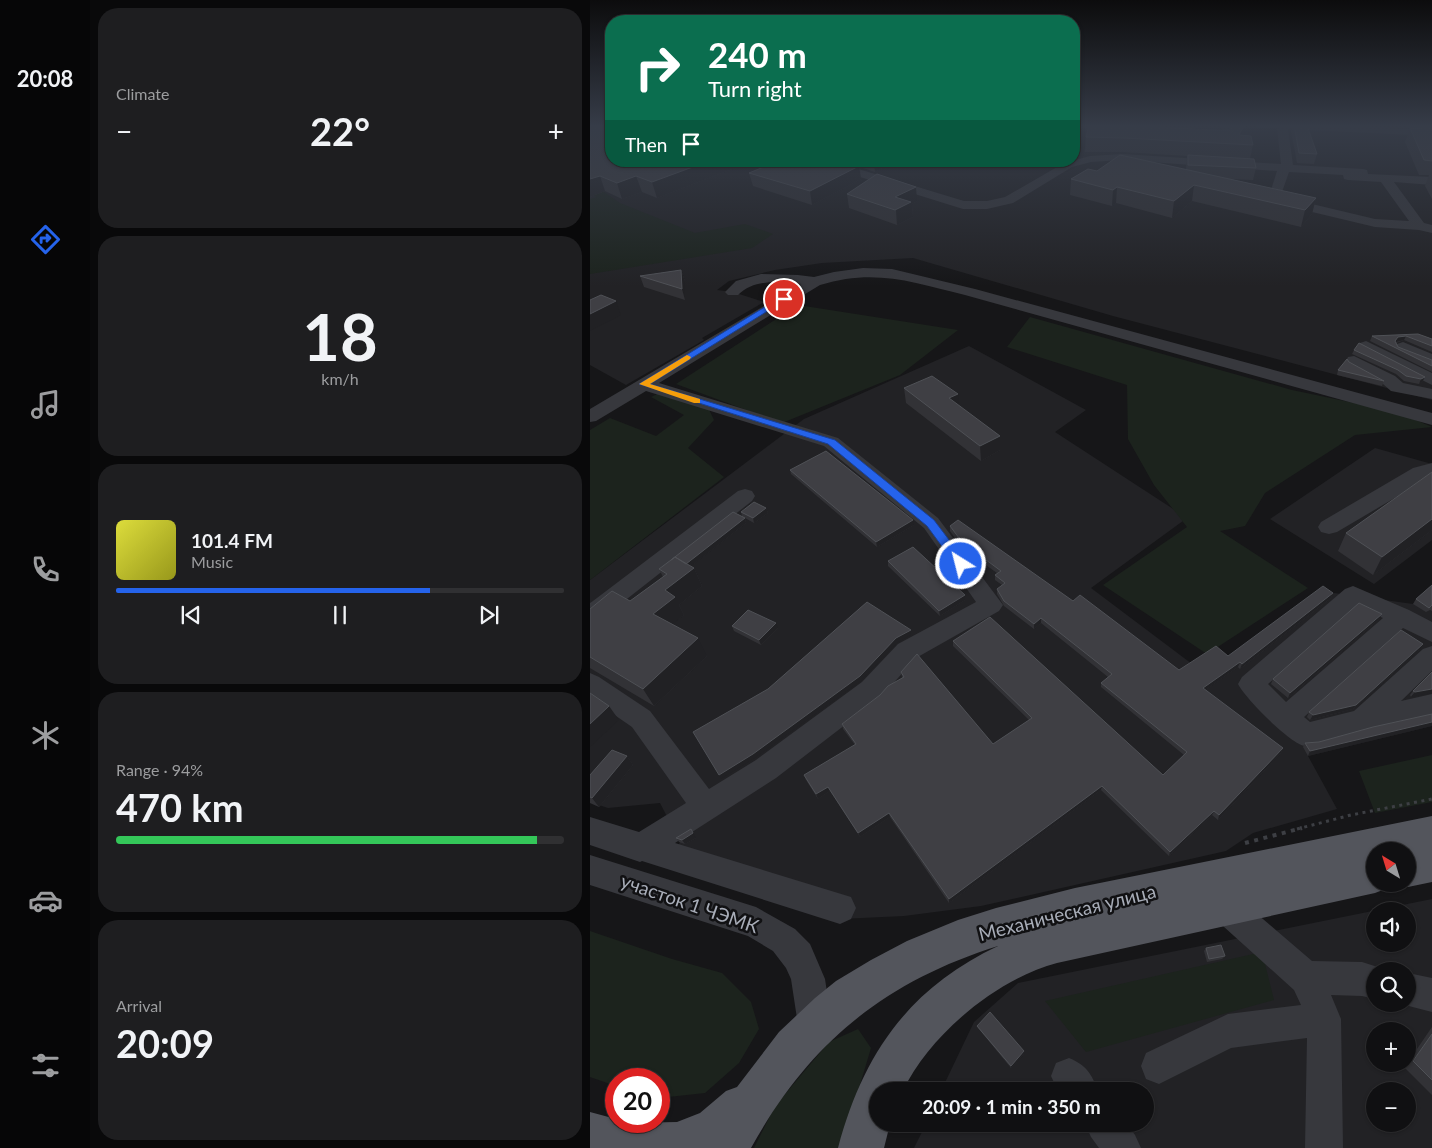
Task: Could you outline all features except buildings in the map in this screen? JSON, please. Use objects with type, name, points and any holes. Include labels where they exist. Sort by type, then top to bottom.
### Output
[{"type":"main road","name":"Механическая улица","points":[[726,1148],[754,1097],[784,1057],[815,1025],[851,996],[891,970],[935,949],[1000,926],[1214,877],[1432,833]]},
{"type":"main road","points":[[1416,867],[1432,864]]},
{"type":"main road","name":"Механическая улица","points":[[884,1082],[888,1071],[914,1033],[944,1004],[976,982],[1028,952],[1056,943],[1366,877]]},
{"type":"main road","points":[[590,1135],[629,1146],[677,1145],[715,1130],[754,1097]]},
{"type":"main road","points":[[861,1148],[869,1121]]},
{"type":"street","points":[[878,179],[963,204],[987,206],[1010,200],[1046,179]]},
{"type":"street","points":[[1281,179],[1276,193],[1287,202],[1375,223],[1419,226],[1432,229]]},
{"type":"street","points":[[1385,179],[1419,226]]},
{"type":"street","points":[[1394,179],[1432,181]]},
{"type":"street","points":[[590,417],[814,282],[834,276],[863,272],[892,274],[970,292],[1432,418]]},
{"type":"street","points":[[734,292],[741,284],[761,278],[798,279],[814,282]]},
{"type":"street","points":[[1366,346],[1432,380]]},
{"type":"street","points":[[1403,347],[1432,360]]},
{"type":"street","points":[[1354,361],[1390,380],[1397,387],[1432,394]]},
{"type":"street","points":[[640,848],[766,769],[871,690],[907,651],[991,606],[931,523],[831,442],[643,384]]},
{"type":"street","points":[[1329,527],[1420,473],[1432,469]]},
{"type":"street","points":[[590,618],[600,607],[745,496]]},
{"type":"street","points":[[1421,623],[1354,595],[1251,684],[1285,718],[1306,735],[1362,720],[1432,705]]},
{"type":"street","points":[[1285,718],[1421,623]]},
{"type":"street","points":[[1362,720],[1432,656]]},
{"type":"street","points":[[590,684],[641,719],[705,807]]},
{"type":"street","points":[[590,831],[640,848],[840,908]]},
{"type":"street","name":"участок 1 ЧЭМК","points":[[590,870],[756,923],[784,940],[798,956],[808,979],[815,1025]]},
{"type":"street","points":[[1224,906],[1306,978],[1324,1020],[1324,1148]]},
{"type":"street","points":[[1306,978],[1366,981]]},
{"type":"street","points":[[1416,992],[1432,995]]},
{"type":"street","points":[[1159,1066],[1228,1031],[1324,1020]]},
{"type":"street","points":[[1110,1132],[1122,1148]]},
{"type":"path","points":[[1245,842],[1351,815],[1432,799]]},
{"type":"shaded area","points":[[590,179],[1432,179],[1432,400],[1113,316],[913,258],[822,263],[775,270],[729,281],[717,290],[733,292],[764,302],[702,338],[704,340],[626,385],[590,365]]},
{"type":"shaded area","points":[[604,192],[620,203],[695,233],[745,224],[773,234],[752,248],[590,274],[590,199],[597,197],[590,194]]},
{"type":"shaded area","points":[[798,305],[958,330],[900,375],[782,423],[676,384]]},
{"type":"shaded area","points":[[1030,317],[1292,390],[1397,412],[1432,427],[1355,435],[1265,493],[1245,526],[1220,531],[1308,588],[1207,654],[1103,585],[1187,527],[1154,485],[1128,439],[1127,385],[1007,347]]},
{"type":"shaded area","points":[[969,346],[1086,410],[1055,432],[1187,518],[1091,588],[1204,673],[1228,659],[1320,591],[1413,604],[1432,587],[1432,726],[1308,756],[1337,809],[1253,833],[1226,851],[981,906],[904,916],[840,919],[670,862],[680,842],[660,803],[608,808],[590,802],[590,580],[804,419]]},
{"type":"shaded area","points":[[670,388],[704,399],[714,420],[688,448],[724,477],[590,580],[590,430],[610,418],[656,436],[684,415],[651,397]]},
{"type":"shaded area","points":[[1375,448],[1432,464],[1432,540],[1374,584],[1270,519]]},
{"type":"shaded area","points":[[1432,755],[1432,802],[1375,813],[1359,771]]},
{"type":"shaded area","points":[[1432,899],[1432,1148],[914,1148],[922,1132],[1154,1132],[1154,1082],[945,1082],[974,1022],[1018,983],[1366,912],[1366,952],[1416,952],[1416,902]]},
{"type":"shaded area","points":[[590,931],[672,959],[722,973],[751,1002],[759,1029],[739,1063],[705,1093],[670,1097],[670,1068],[605,1068],[605,1082],[590,1077]]},
{"type":"shaded area","points":[[1262,952],[1274,1000],[1086,1052],[1045,1001]]},
{"type":"shaded area","points":[[858,1029],[871,1048],[841,1148],[754,1148],[775,1106],[829,1042]]},
{"type":"slow traffic","points":[[687,357],[643,384],[697,401]]},
{"type":"route","points":[[784,299],[643,384],[831,442],[931,523],[961,564]]}]
